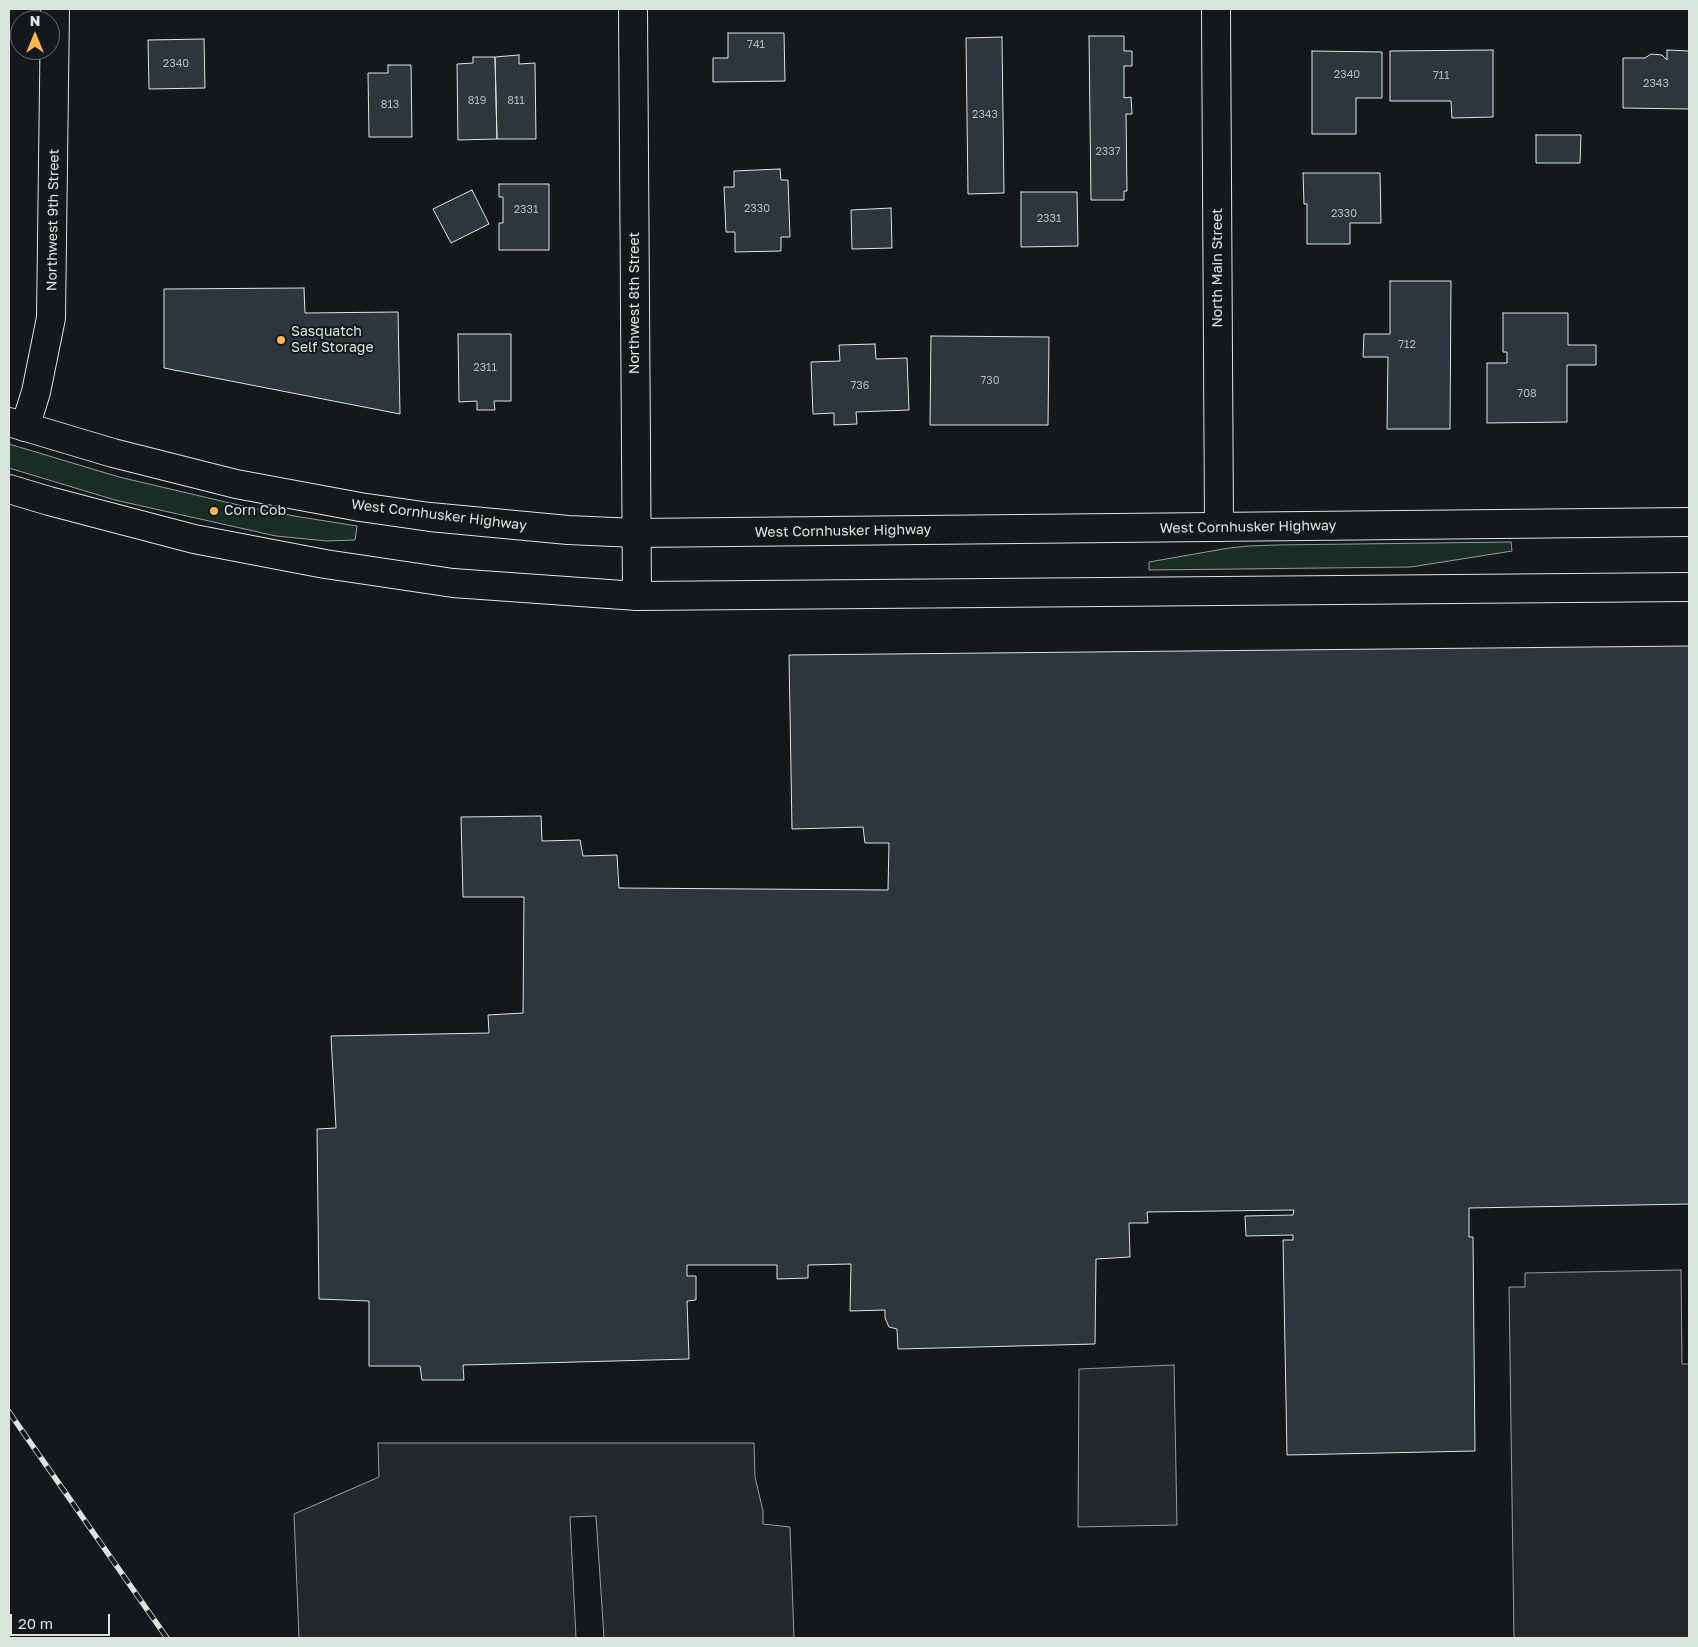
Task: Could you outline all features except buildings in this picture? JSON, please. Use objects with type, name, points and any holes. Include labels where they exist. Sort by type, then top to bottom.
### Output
[{"type":"main road","name":"Northwest 9th Street","points":[[17,425],[36,392],[51,318],[56,9]]},
{"type":"main road","name":"Northwest 8th Street","points":[[633,9],[637,596]]},
{"type":"main road","name":"North Main Street","points":[[1216,9],[1219,527]]},
{"type":"main road","name":"West Cornhusker Highway","points":[[17,425],[113,453],[236,484],[360,507],[430,517],[568,530],[636,533],[1689,522]]},
{"type":"main road","points":[[9,489],[194,539],[324,564],[453,582],[637,596],[1689,587]]},
{"type":"green space","points":[[9,444],[119,477],[247,507],[357,526],[355,540],[327,541],[276,536],[115,500],[9,468]]},
{"type":"green space","points":[[1511,542],[1512,551],[1411,567],[1149,570],[1149,562],[1249,546]]},
{"type":"shaded area","points":[[1681,1270],[1682,1364],[1689,1364],[1689,1638],[1514,1638],[1509,1287],[1525,1287],[1525,1273]]},
{"type":"shaded area","points":[[1174,1365],[1177,1525],[1078,1527],[1079,1369]]},
{"type":"shaded area","points":[[378,1443],[754,1443],[755,1477],[763,1511],[763,1524],[790,1527],[794,1638],[604,1638],[596,1516],[570,1517],[576,1638],[299,1638],[294,1514],[379,1477]]},
{"type":"railway","points":[[9,1412],[167,1638]]},
{"type":"place","name":"Sasquatch Self Storage","points":[[281,340]]},
{"type":"place","name":"Corn Cob","points":[[214,511]]}]
